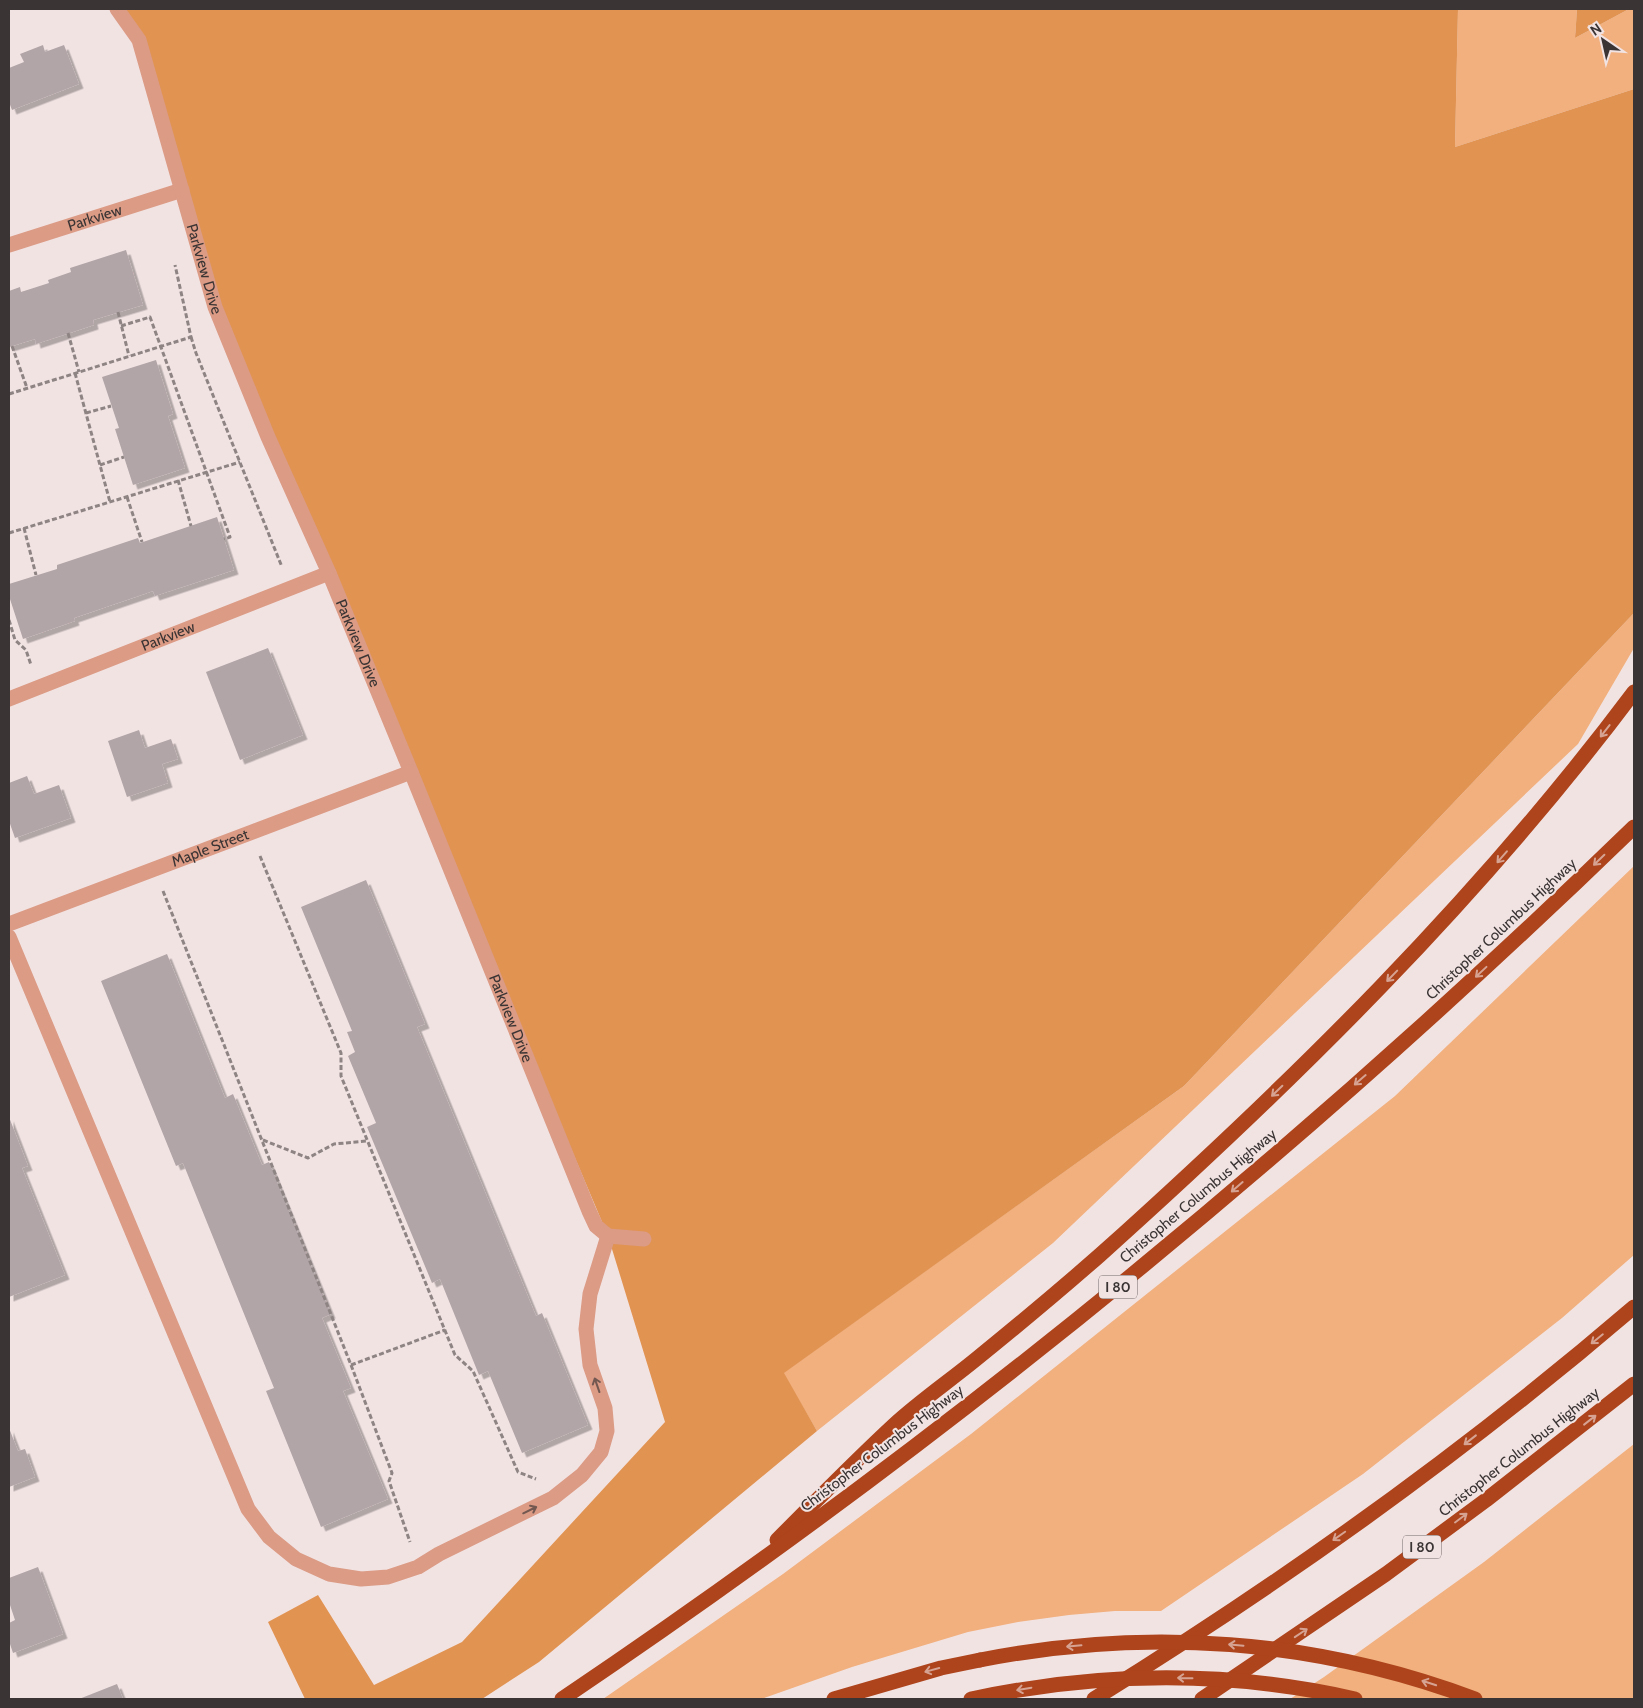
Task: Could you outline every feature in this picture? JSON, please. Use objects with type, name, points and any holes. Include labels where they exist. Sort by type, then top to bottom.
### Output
[{"type":"highway","points":[[741,1574],[895,1424],[990,1348],[1096,1258],[1212,1153],[1310,1059],[1484,877],[1582,760],[1634,692]]},
{"type":"highway","name":"Christopher Columbus Highway","points":[[562,1699],[699,1606],[966,1407],[1185,1232],[1436,1013],[1634,826]]},
{"type":"highway","points":[[1094,1699],[1224,1616],[1397,1494],[1511,1408],[1634,1307]]},
{"type":"highway","name":"Christopher Columbus Highway","points":[[1202,1699],[1386,1574],[1522,1473],[1634,1384]]},
{"type":"highway","points":[[834,1699],[941,1668],[1041,1649],[1114,1642],[1161,1641],[1233,1644],[1307,1653],[1417,1679],[1475,1699]]},
{"type":"highway","points":[[971,1699],[1049,1685],[1153,1677],[1265,1684],[1300,1688],[1355,1699]]},
{"type":"street","name":"Parkview Drive","points":[[117,9],[139,40],[215,307],[268,437],[329,573],[589,1211],[596,1226],[608,1236]]},
{"type":"street","name":"Parkview","points":[[9,245],[182,190]]},
{"type":"street","name":"Parkview","points":[[9,699],[329,573]]},
{"type":"street","name":"Maple Street","points":[[9,924],[411,772]]},
{"type":"street","points":[[9,937],[248,1509],[269,1537],[296,1559],[330,1574],[361,1579],[388,1577],[418,1567],[439,1554],[553,1498],[582,1475],[601,1452],[607,1431],[605,1408],[590,1365],[586,1330],[590,1294],[608,1236],[644,1239]]},
{"type":"path","points":[[174,262],[196,353],[291,588]]},
{"type":"path","points":[[118,312],[129,356]]},
{"type":"path","points":[[121,326],[150,316],[230,537],[224,539]]},
{"type":"path","points":[[68,334],[86,413],[110,502]]},
{"type":"path","points":[[9,394],[191,336]]},
{"type":"path","points":[[12,346],[27,388]]},
{"type":"path","points":[[86,413],[111,406]]},
{"type":"path","points":[[100,465],[124,457]]},
{"type":"path","points":[[9,532],[240,462]]},
{"type":"path","points":[[178,480],[191,526]]},
{"type":"path","points":[[127,496],[142,542]]},
{"type":"path","points":[[24,528],[36,576]]},
{"type":"path","points":[[9,620],[15,640],[26,650],[39,687]]},
{"type":"path","points":[[250,833],[341,1053],[340,1076],[455,1355],[473,1371],[518,1472],[565,1489]]},
{"type":"path","points":[[154,869],[351,1364],[392,1473],[389,1480],[418,1567]]},
{"type":"path","points":[[262,1140],[308,1158],[334,1144],[367,1141]]},
{"type":"path","points":[[351,1364],[445,1330]]},
{"type":"shaded area","points":[[117,9],[1458,9],[1455,147],[1634,89],[1634,613],[1184,1086],[784,1373],[817,1431],[539,1662],[482,1699],[305,1699],[268,1622],[318,1595],[374,1685],[462,1642],[665,1422],[608,1236],[215,307],[139,40]]},
{"type":"shaded area","points":[[1458,9],[1577,9],[1575,38],[1629,9],[1634,9],[1634,89],[1455,147]]},
{"type":"shaded area","points":[[1577,9],[1629,9],[1575,38]]},
{"type":"shaded area","points":[[1634,613],[1634,648],[1578,744],[1053,1243],[817,1431],[783,1373],[1184,1086]]},
{"type":"shaded area","points":[[1634,866],[1634,1255],[1562,1318],[1363,1474],[1161,1611],[1115,1611],[1069,1615],[1018,1622],[968,1632],[852,1667],[761,1699],[603,1699],[783,1574],[971,1434],[1395,1096]]},
{"type":"shaded area","points":[[1634,1444],[1634,1699],[1290,1699],[1324,1677],[1484,1562]]},
{"type":"building","points":[[43,45],[45,52],[64,45],[79,84],[12,110],[9,102],[9,68],[24,62],[20,54]]},
{"type":"building","points":[[126,250],[143,305],[93,320],[94,325],[36,344],[35,339],[9,347],[9,291],[20,287],[21,292],[49,283],[48,280],[71,272],[70,268]]},
{"type":"building","points":[[156,360],[173,414],[168,416],[185,468],[133,485],[115,429],[119,428],[102,377]]},
{"type":"building","points":[[217,517],[234,570],[155,596],[153,591],[74,618],[75,621],[23,639],[9,596],[9,584],[57,569],[57,565],[138,538],[140,543]]},
{"type":"building","points":[[268,648],[303,735],[240,760],[206,672]]},
{"type":"building","points":[[139,730],[145,748],[171,739],[178,759],[162,764],[168,783],[127,797],[108,741]]},
{"type":"building","points":[[27,776],[34,794],[59,785],[71,818],[15,838],[9,821],[9,783]]},
{"type":"building","points":[[366,880],[425,1024],[417,1027],[536,1316],[542,1313],[588,1425],[522,1453],[488,1371],[479,1375],[440,1279],[432,1283],[367,1127],[376,1123],[348,1056],[355,1052],[347,1032],[352,1031],[301,907]]},
{"type":"building","points":[[167,954],[225,1098],[233,1094],[262,1165],[269,1162],[331,1314],[322,1318],[351,1388],[343,1391],[388,1499],[321,1527],[266,1391],[274,1388],[183,1163],[176,1166],[101,981]]},
{"type":"building","points":[[9,1117],[28,1166],[22,1168],[65,1275],[9,1297]]},
{"type":"building","points":[[9,1428],[18,1451],[25,1449],[35,1477],[9,1487]]},
{"type":"building","points":[[38,1567],[63,1634],[13,1653],[9,1641],[9,1623],[15,1620],[9,1602],[9,1578]]},
{"type":"building","points":[[117,1684],[123,1699],[79,1699]]}]
